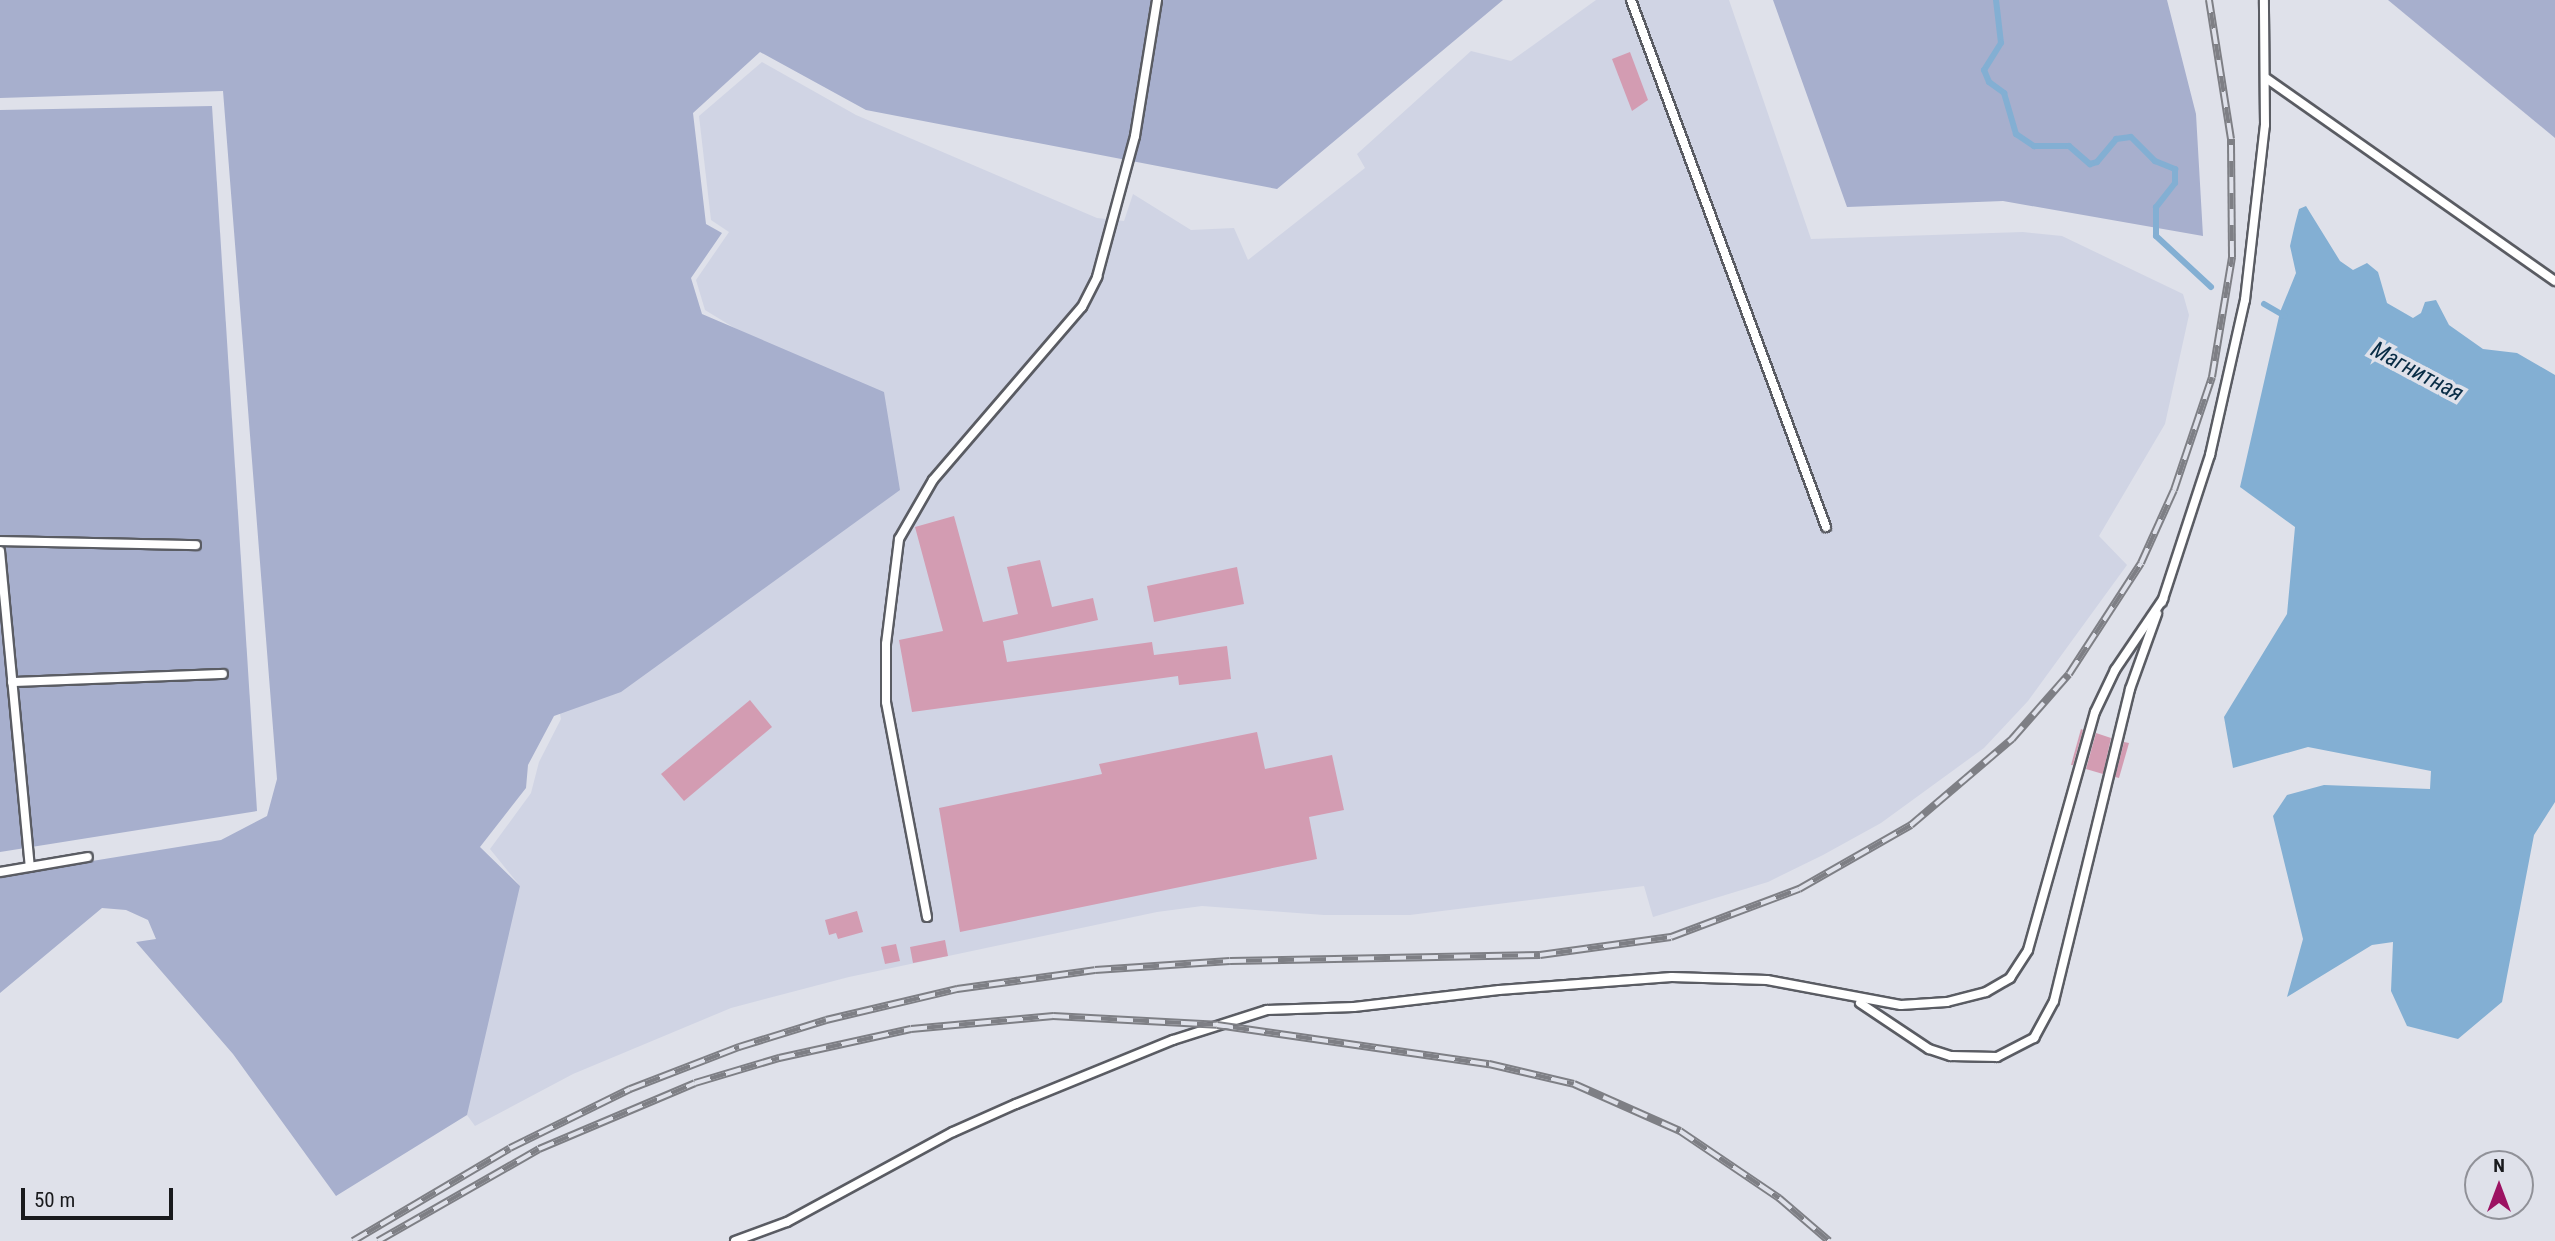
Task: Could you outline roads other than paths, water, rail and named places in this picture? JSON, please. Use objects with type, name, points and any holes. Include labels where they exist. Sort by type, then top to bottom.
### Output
[{"type":"lane","points":[[927,917],[886,702],[886,643],[899,539],[933,480],[1082,307],[1097,277],[1135,136],[1157,0]]},
{"type":"lane","points":[[1631,0],[1826,527]]},
{"type":"lane","points":[[1841,995],[1892,1020],[1929,1049],[1951,1056],[1997,1057],[2034,1038],[2054,1001],[2118,738],[2207,467],[2238,335],[2261,178],[2266,78],[2264,0]]},
{"type":"lane","points":[[2266,78],[2555,281]]},
{"type":"lane","points":[[0,541],[196,545]]},
{"type":"lane","points":[[0,551],[30,867]]},
{"type":"lane","points":[[735,1241],[787,1222],[953,1132],[1016,1104],[1173,1040],[1266,1010],[1354,1007],[1499,990],[1672,977],[1768,980],[1901,1005],[1947,1002],[1998,987],[2020,966],[2095,712],[2115,670],[2163,599]]},
{"type":"lane","points":[[12,682],[223,674]]},
{"type":"lane","points":[[0,872],[88,857]]},
{"type":"water","points":[[2306,206],[2340,261],[2353,270],[2367,263],[2378,272],[2387,303],[2413,318],[2421,313],[2425,302],[2436,300],[2449,325],[2483,349],[2517,353],[2555,375],[2555,802],[2534,835],[2502,1002],[2458,1039],[2407,1026],[2391,991],[2393,942],[2372,945],[2287,997],[2303,939],[2273,816],[2287,795],[2324,785],[2430,789],[2431,771],[2308,747],[2233,768],[2224,717],[2287,614],[2295,527],[2240,487],[2280,312],[2296,273],[2290,246],[2295,224],[2299,209]]},
{"type":"waterway","name":"Магнитная","points":[[1996,0],[2001,43],[1984,70],[1989,82],[2004,93],[2016,134],[2034,146],[2069,146],[2090,164],[2097,162],[2116,139],[2131,137],[2155,161],[2175,169],[2175,183],[2156,207],[2156,236],[2211,287]]},
{"type":"waterway","name":"Магнитная","points":[[2264,304],[2285,316]]},
{"type":"railway","points":[[353,1241],[510,1148],[630,1089],[739,1047],[826,1020],[957,989],[1095,970],[1230,961],[1540,955],[1671,937],[1799,889],[1911,825],[2012,739],[2069,674],[2141,563],[2174,490],[2212,377],[2232,257],[2231,139],[2209,0]]},
{"type":"railway","points":[[378,1241],[539,1149],[695,1083],[779,1058],[911,1029],[1053,1016],[1217,1025],[1489,1064],[1574,1084],[1680,1131],[1779,1198],[1829,1241]]}]
